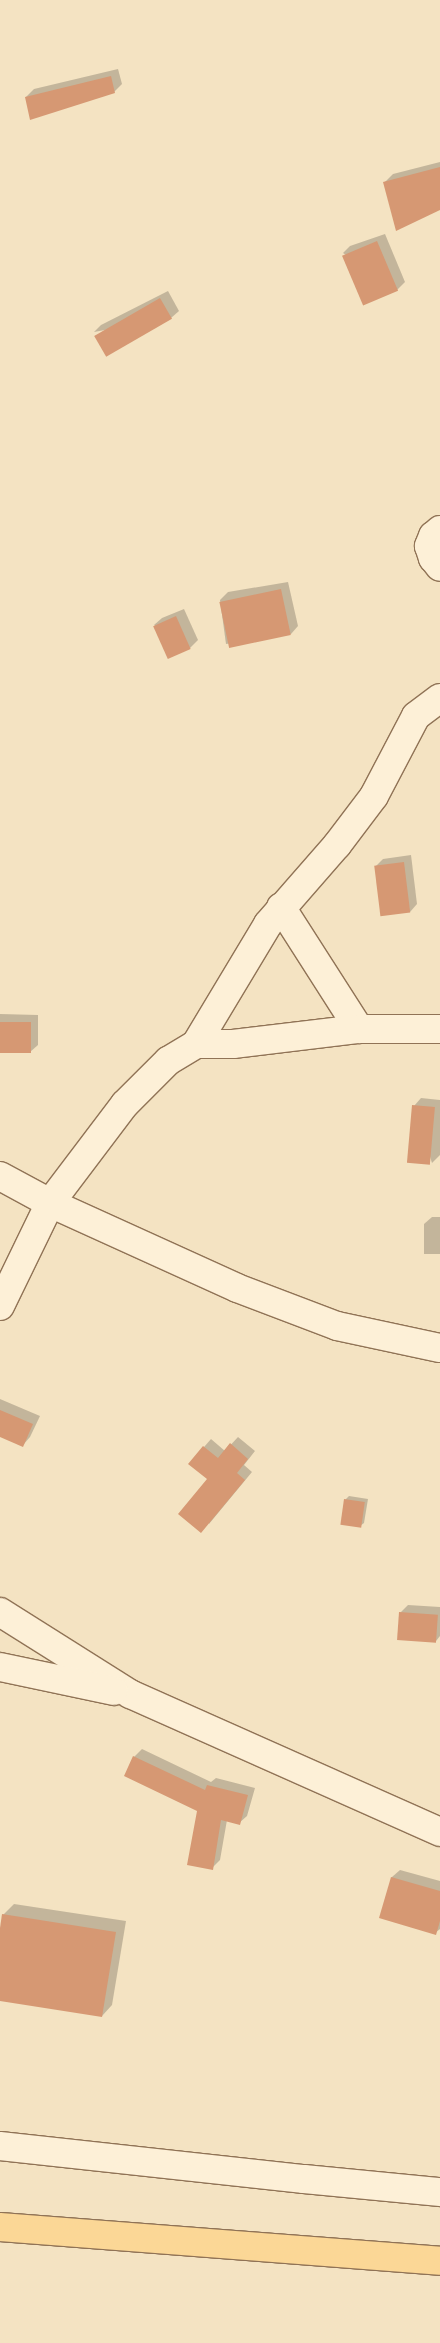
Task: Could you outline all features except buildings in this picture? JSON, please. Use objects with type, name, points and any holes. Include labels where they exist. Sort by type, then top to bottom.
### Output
[{"type":"main road","points":[[0,2227],[440,2261]]},
{"type":"street","points":[[440,530],[434,536],[429,546],[433,558],[440,567]]},
{"type":"street","points":[[0,1306],[50,1203],[125,1104],[168,1061],[196,1044],[268,924],[337,845],[374,796],[416,716],[440,698]]},
{"type":"street","points":[[281,907],[359,1029]]},
{"type":"street","points":[[196,1044],[233,1044],[359,1029],[440,1029]]},
{"type":"street","points":[[0,1176],[50,1203],[236,1288],[337,1326],[440,1348]]},
{"type":"street","points":[[0,1612],[130,1694],[440,1832]]},
{"type":"street","points":[[0,1667],[130,1694]]},
{"type":"street","points":[[0,2146],[440,2192]]}]
